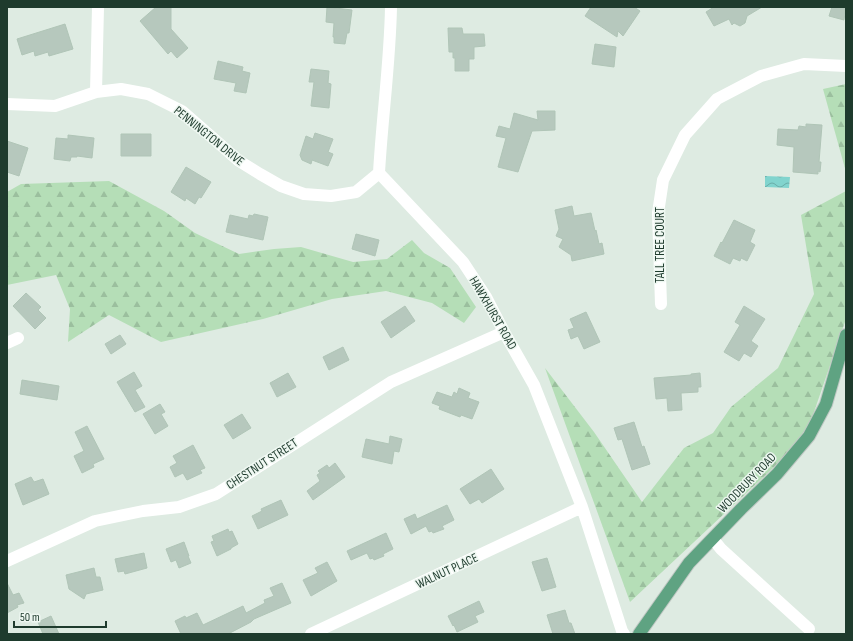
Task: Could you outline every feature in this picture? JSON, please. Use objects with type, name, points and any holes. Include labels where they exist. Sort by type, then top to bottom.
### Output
[{"type":"main road","name":"WOODBURY ROAD","points":[[639,634],[689,563],[777,474],[809,436],[826,404],[846,335]]},
{"type":"street","points":[[96,92],[98,7]]},
{"type":"street","points":[[379,173],[392,7]]},
{"type":"street","name":"TALL TREE COURT","points":[[661,304],[658,213],[663,180],[685,135],[717,99],[761,76],[804,64],[846,66]]},
{"type":"street","name":"PENNINGTON DRIVE","points":[[7,104],[55,106],[96,92],[121,89],[148,94],[182,111],[239,161],[281,186],[304,194],[331,196],[356,192],[379,173]]},
{"type":"street","name":"HAWXHURST ROAD","points":[[379,173],[463,262],[486,297],[534,384],[582,507],[624,634]]},
{"type":"street","name":"CHESTNUT STREET","points":[[7,561],[95,521],[143,511],[179,507],[216,494],[391,382],[504,332]]},
{"type":"street","name":"WALNUT PLACE","points":[[311,634],[582,507]]},
{"type":"street","points":[[713,539],[721,549],[809,630]]},
{"type":"green space","points":[[846,84],[846,172],[823,89]]},
{"type":"green space","points":[[109,181],[164,211],[195,233],[239,254],[301,247],[353,262],[387,259],[412,240],[424,253],[450,268],[476,307],[464,323],[432,303],[386,291],[332,299],[263,319],[161,342],[109,315],[68,342],[70,309],[56,275],[7,285],[7,192],[21,184]]},
{"type":"green space","points":[[846,191],[846,319],[805,438],[630,602],[545,368],[594,432],[642,502],[684,448],[713,433],[731,407],[778,368],[814,294],[801,215]]},
{"type":"water","points":[[765,176],[790,177],[789,188],[765,187]]},
{"type":"building","points":[[156,7],[171,7],[171,29],[188,48],[177,58],[171,51],[168,54],[140,21]]},
{"type":"building","points":[[327,7],[352,10],[349,33],[347,33],[345,44],[334,43],[334,23],[326,22]]},
{"type":"building","points":[[591,7],[634,7],[640,11],[623,36],[618,31],[617,37],[585,16]]},
{"type":"building","points":[[714,7],[762,7],[747,16],[745,23],[740,26],[734,23],[732,25],[729,19],[714,26],[706,12]]},
{"type":"building","points":[[832,7],[846,7],[844,20],[829,16]]},
{"type":"building","points":[[65,24],[73,49],[49,56],[48,52],[35,56],[34,51],[22,55],[17,39]]},
{"type":"building","points":[[448,28],[462,28],[463,34],[484,34],[485,46],[474,47],[474,59],[469,59],[469,71],[455,71],[455,58],[453,58],[453,52],[449,52]]},
{"type":"building","points":[[595,44],[616,47],[614,67],[592,64]]},
{"type":"building","points":[[218,61],[243,67],[242,71],[250,73],[246,93],[234,91],[236,83],[214,79]]},
{"type":"building","points":[[311,69],[329,71],[328,83],[331,84],[329,108],[311,106],[314,82],[309,82]]},
{"type":"building","points":[[537,111],[555,111],[555,130],[532,131],[518,172],[498,167],[506,138],[496,136],[499,126],[510,129],[514,113],[538,120]]},
{"type":"building","points":[[806,124],[822,125],[819,162],[821,162],[820,172],[818,171],[818,174],[793,172],[794,147],[777,145],[778,129],[798,130],[799,126],[806,127]]},
{"type":"building","points":[[315,133],[333,139],[328,152],[333,154],[328,166],[312,160],[311,164],[302,160],[300,155],[306,136],[313,139]]},
{"type":"building","points":[[121,134],[151,134],[151,156],[121,156]]},
{"type":"building","points":[[68,135],[94,138],[92,158],[77,156],[71,157],[70,161],[54,159],[56,138],[68,139]]},
{"type":"building","points":[[7,141],[28,148],[19,176],[7,172]]},
{"type":"building","points":[[186,167],[211,182],[201,198],[199,197],[195,204],[186,198],[185,201],[171,192]]},
{"type":"building","points":[[572,206],[574,216],[591,213],[599,244],[602,243],[604,254],[572,261],[571,255],[559,247],[563,239],[556,236],[559,229],[555,210]]},
{"type":"building","points":[[254,214],[268,217],[263,240],[226,232],[230,215],[248,219],[249,215],[253,216]]},
{"type":"building","points":[[734,220],[755,230],[750,242],[755,245],[747,261],[741,258],[740,261],[733,258],[730,264],[714,256]]},
{"type":"building","points":[[356,234],[379,240],[375,256],[352,249]]},
{"type":"building","points":[[26,293],[41,307],[38,310],[46,318],[35,329],[13,306]]},
{"type":"building","points":[[405,306],[415,321],[391,338],[381,322]]},
{"type":"building","points":[[744,306],[765,319],[751,341],[758,346],[751,357],[744,353],[739,361],[724,352],[740,325],[735,322]]},
{"type":"building","points":[[586,312],[600,342],[584,349],[578,336],[571,339],[568,330],[574,328],[570,319]]},
{"type":"building","points":[[120,335],[126,344],[111,354],[105,344]]},
{"type":"building","points":[[343,347],[349,360],[329,370],[323,357]]},
{"type":"building","points":[[134,372],[142,386],[135,390],[145,407],[135,412],[117,382]]},
{"type":"building","points":[[288,373],[296,387],[277,397],[270,383]]},
{"type":"building","points":[[700,373],[701,387],[698,387],[698,392],[681,393],[682,410],[668,411],[667,398],[656,399],[654,378]]},
{"type":"building","points":[[22,380],[59,386],[57,400],[20,394]]},
{"type":"building","points":[[459,388],[470,393],[468,398],[479,402],[472,419],[461,415],[460,417],[439,409],[440,406],[432,403],[437,392],[452,397],[454,392],[457,394]]},
{"type":"building","points":[[160,404],[165,412],[161,414],[168,426],[155,434],[143,414]]},
{"type":"building","points":[[242,414],[251,428],[233,439],[224,425]]},
{"type":"building","points":[[634,422],[642,447],[644,446],[650,464],[632,470],[622,439],[618,440],[614,428]]},
{"type":"building","points":[[87,426],[104,459],[93,464],[94,467],[82,473],[74,456],[84,451],[75,432]]},
{"type":"building","points":[[390,436],[402,439],[399,452],[394,451],[392,464],[362,457],[366,439],[389,444]]},
{"type":"building","points":[[193,445],[205,468],[200,470],[202,473],[187,480],[183,473],[175,477],[170,467],[177,463],[173,456]]},
{"type":"building","points":[[335,463],[345,477],[313,500],[307,491],[320,481],[317,475],[320,473],[318,471],[327,465],[329,468]]},
{"type":"building","points":[[491,469],[504,489],[482,503],[479,499],[470,504],[460,489]]},
{"type":"building","points":[[31,477],[34,482],[43,479],[49,494],[23,505],[15,484]]},
{"type":"building","points":[[281,500],[288,515],[258,529],[252,516],[262,511],[261,509]]},
{"type":"building","points":[[447,505],[454,520],[442,526],[444,529],[433,533],[432,531],[429,532],[426,526],[411,534],[404,519],[415,514],[417,519]]},
{"type":"building","points":[[228,529],[229,532],[232,531],[238,544],[217,556],[211,542],[214,541],[212,536]]},
{"type":"building","points":[[386,533],[393,549],[383,554],[384,556],[374,560],[373,558],[370,559],[367,553],[351,560],[347,551]]},
{"type":"building","points":[[184,542],[191,563],[179,568],[176,560],[171,562],[166,549]]},
{"type":"building","points":[[144,553],[147,568],[125,574],[124,571],[118,572],[115,559]]},
{"type":"building","points":[[547,558],[556,587],[542,591],[532,562]]},
{"type":"building","points":[[327,562],[337,581],[311,596],[303,580],[318,573],[315,568]]},
{"type":"building","points":[[94,568],[96,577],[100,577],[103,590],[86,594],[84,599],[69,589],[66,575]]},
{"type":"building","points":[[7,583],[13,595],[19,593],[24,603],[17,605],[18,607],[7,613]]},
{"type":"building","points":[[282,583],[291,603],[254,619],[228,634],[181,634],[175,621],[185,616],[186,618],[197,613],[203,625],[243,606],[246,613],[265,603],[264,600],[274,596],[270,588]]},
{"type":"building","points":[[479,601],[484,612],[475,616],[478,622],[457,632],[448,616]]},
{"type":"building","points":[[565,610],[569,623],[571,623],[575,634],[553,634],[547,615]]},
{"type":"building","points":[[51,616],[59,634],[43,634],[38,622]]}]
